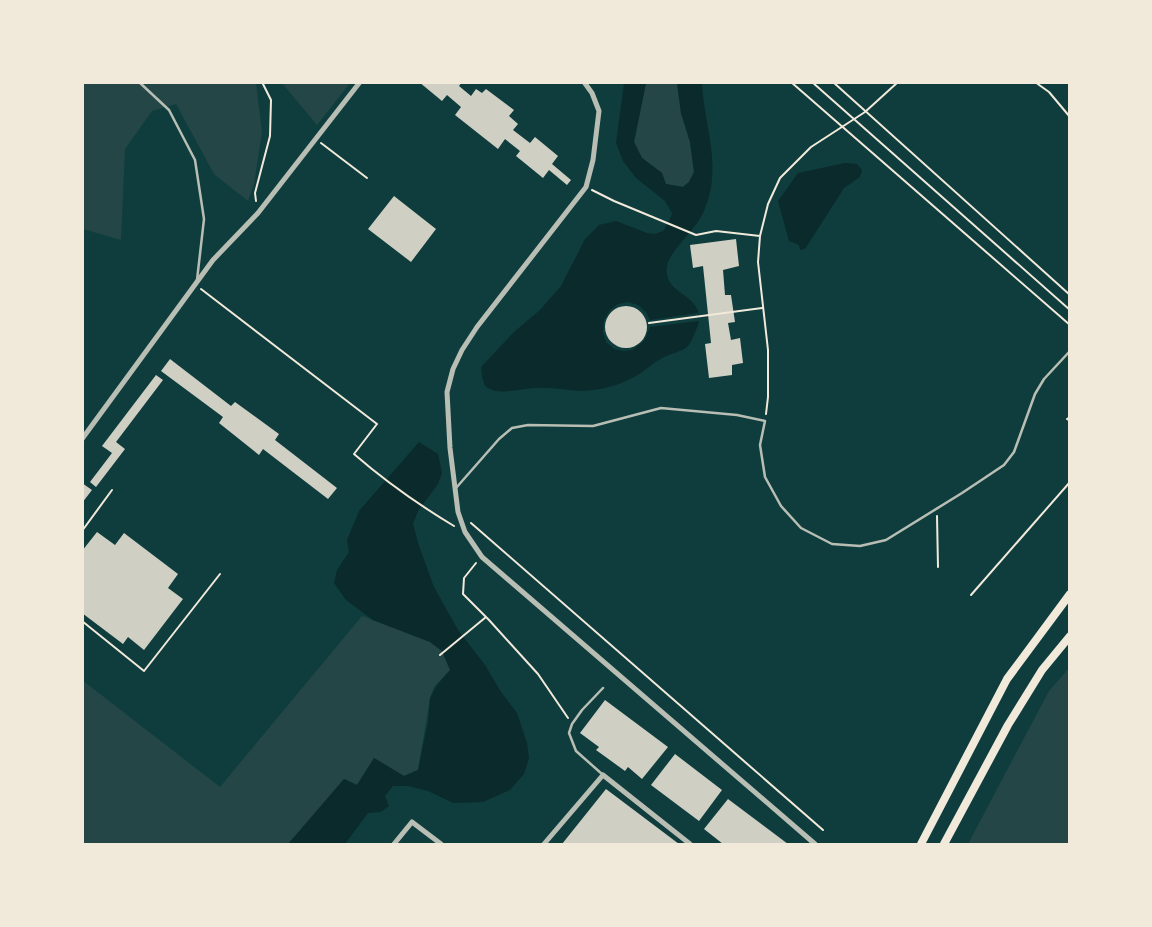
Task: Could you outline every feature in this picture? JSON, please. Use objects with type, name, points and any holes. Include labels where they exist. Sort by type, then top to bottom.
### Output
[{"type":"main road","points":[[921,844],[1007,679],[1070,594]]},
{"type":"main road","points":[[944,844],[1008,726],[1042,670],[1070,636]]},
{"type":"street","points":[[82,439],[196,286],[213,260],[258,213],[360,82]]},
{"type":"street","points":[[584,82],[592,93],[600,111],[593,160],[586,188],[477,327],[462,350],[453,369],[446,392],[450,448],[458,512],[465,532],[482,557],[808,841],[815,844]]},
{"type":"street","points":[[544,844],[603,775],[690,844]]},
{"type":"street","points":[[394,844],[412,822],[441,844]]},
{"type":"lane","points":[[139,82],[168,110],[196,160],[204,219],[196,286]]},
{"type":"lane","points":[[456,488],[499,438],[512,428],[528,425],[593,426],[661,408],[737,415],[765,420],[760,445],[765,477],[781,506],[801,528],[832,544],[860,546],[886,540],[937,509],[1004,464],[1014,452],[1035,394],[1044,378],[1070,350]]},
{"type":"lane","points":[[603,688],[582,710],[572,724],[569,733],[576,751],[603,775]]},
{"type":"path","points":[[258,213],[255,193],[270,136],[271,100],[262,82]]},
{"type":"path","points":[[791,82],[1070,325]]},
{"type":"path","points":[[812,82],[1070,310]]},
{"type":"path","points":[[833,82],[1070,295]]},
{"type":"path","points":[[765,420],[768,397],[768,350],[758,262],[760,236],[768,204],[780,178],[811,147],[866,112],[898,82]]},
{"type":"path","points":[[1035,82],[1049,92],[1070,118]]},
{"type":"path","points":[[316,139],[367,178]]},
{"type":"path","points":[[586,188],[696,234],[716,231],[760,236]]},
{"type":"path","points":[[196,286],[377,424],[354,454],[382,478],[465,532]]},
{"type":"path","points":[[649,323],[762,308]]},
{"type":"path","points":[[1070,417],[1067,419],[1070,421]]},
{"type":"path","points":[[971,595],[1070,482]]},
{"type":"path","points":[[82,531],[112,490]]},
{"type":"path","points":[[937,509],[938,567]]},
{"type":"path","points":[[458,512],[823,830]]},
{"type":"path","points":[[482,557],[472,566],[464,578],[463,594],[538,674],[572,724]]},
{"type":"path","points":[[82,621],[144,670],[220,574]]},
{"type":"path","points":[[440,655],[486,617]]},
{"type":"shaded area","points":[[82,83],[256,83],[262,132],[254,184],[248,201],[214,174],[176,104],[152,111],[125,149],[121,240],[83,229]]},
{"type":"shaded area","points":[[282,83],[350,83],[317,125]]},
{"type":"shaded area","points":[[624,83],[646,83],[634,142],[642,158],[662,173],[666,184],[683,187],[689,182],[694,172],[690,142],[681,113],[677,83],[702,83],[712,164],[709,196],[699,220],[673,254],[667,266],[667,276],[670,283],[695,305],[699,323],[686,348],[662,358],[634,377],[618,384],[605,388],[579,391],[532,388],[495,391],[485,386],[481,367],[514,332],[540,310],[561,286],[585,239],[599,225],[616,221],[647,233],[655,234],[663,231],[670,219],[672,213],[665,201],[636,178],[623,161],[616,143]]},
{"type":"shaded area","points":[[646,83],[677,83],[681,113],[690,142],[694,172],[689,182],[683,187],[665,184],[662,173],[642,158],[634,142]]},
{"type":"shaded area","points":[[845,163],[857,164],[862,170],[860,177],[844,188],[805,249],[800,250],[799,245],[789,241],[778,201],[798,173]]},
{"type":"shaded area","points":[[419,442],[438,454],[442,473],[438,484],[418,511],[413,524],[419,546],[434,587],[458,630],[485,665],[501,692],[517,713],[527,743],[529,758],[524,774],[510,790],[483,802],[453,803],[428,791],[408,786],[393,786],[385,796],[389,806],[381,812],[368,813],[345,844],[288,844],[344,779],[357,785],[374,758],[404,776],[418,770],[428,721],[430,698],[437,685],[450,670],[442,651],[430,642],[373,620],[346,600],[334,583],[337,570],[349,552],[347,540],[359,511]]},
{"type":"shaded area","points":[[362,616],[430,642],[442,651],[450,670],[434,687],[430,698],[418,770],[404,776],[374,758],[357,785],[344,779],[289,844],[83,844],[82,680],[220,787]]},
{"type":"shaded area","points":[[1069,668],[1069,844],[968,844],[1049,691]]},
{"type":"pier","points":[[628,302],[638,305],[646,312],[650,320],[698,313],[699,321],[650,327],[644,341],[632,350],[614,349],[606,342],[603,332],[604,320],[610,310],[618,304]]},
{"type":"building","points":[[419,82],[462,82],[459,86],[471,96],[476,89],[482,93],[486,89],[514,110],[509,116],[518,124],[513,130],[530,143],[535,137],[558,156],[552,164],[571,180],[567,185],[549,170],[543,178],[516,156],[520,151],[505,139],[498,149],[455,115],[461,107],[447,95],[442,101]]},
{"type":"building","points":[[394,196],[436,229],[411,262],[368,229]]},
{"type":"building","points":[[736,239],[739,266],[723,270],[725,295],[731,295],[735,322],[728,323],[731,340],[740,338],[743,363],[732,365],[732,375],[709,378],[705,344],[711,343],[703,266],[693,268],[690,245]]},
{"type":"building","points":[[622,306],[630,306],[641,312],[647,327],[641,342],[630,348],[622,348],[611,342],[605,331],[605,323],[611,312]]},
{"type":"building","points":[[170,359],[231,406],[235,402],[279,434],[275,440],[337,488],[328,499],[263,449],[259,455],[219,423],[223,417],[161,371]]},
{"type":"building","points":[[156,375],[163,380],[116,442],[125,449],[96,487],[90,482],[112,453],[102,446]]},
{"type":"building","points":[[82,483],[92,490],[82,503]]},
{"type":"building","points":[[97,532],[115,545],[124,533],[178,574],[168,588],[183,599],[144,650],[128,637],[123,644],[82,613],[82,551]]},
{"type":"building","points":[[605,700],[668,747],[642,779],[628,767],[625,771],[596,750],[599,747],[580,733]]},
{"type":"building","points":[[675,754],[722,790],[699,821],[651,785]]},
{"type":"building","points":[[606,789],[679,844],[562,844]]},
{"type":"building","points":[[728,799],[788,844],[723,844],[704,829]]}]
